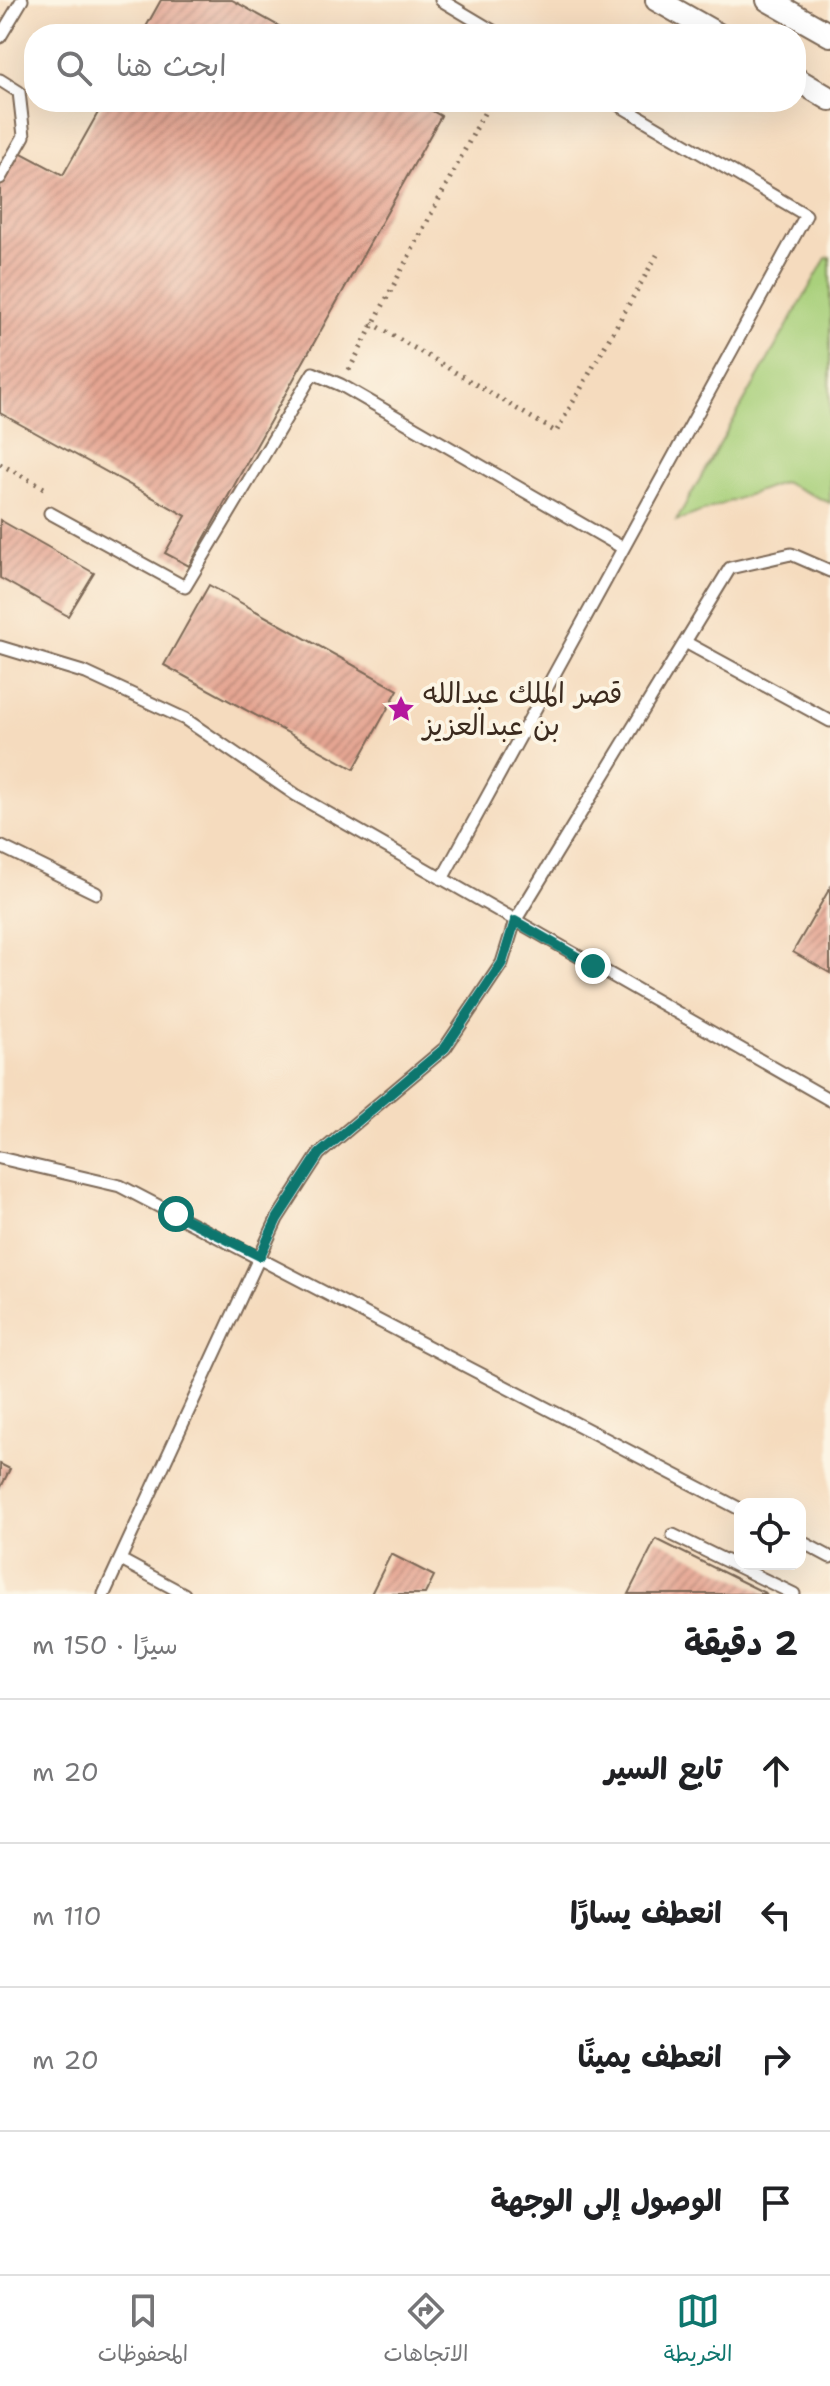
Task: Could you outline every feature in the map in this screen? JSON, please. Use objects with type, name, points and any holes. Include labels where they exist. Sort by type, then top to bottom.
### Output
[{"type":"street","points":[[657,0],[699,24]]},
{"type":"street","points":[[768,0],[830,35]]},
{"type":"street","points":[[806,85],[830,99]]},
{"type":"lane","points":[[0,37],[22,0]]},
{"type":"lane","points":[[441,0],[481,24]]},
{"type":"lane","points":[[0,80],[19,92],[24,136],[0,178]]},
{"type":"lane","points":[[442,879],[806,215],[631,112]]},
{"type":"lane","points":[[50,513],[185,587],[313,373],[341,385],[623,548]]},
{"type":"lane","points":[[104,1594],[277,1219],[319,1154],[445,1048],[502,963],[515,921],[730,568],[791,554],[830,571]]},
{"type":"lane","points":[[685,642],[830,721]]},
{"type":"lane","points":[[0,647],[86,673],[185,719],[296,795],[830,1100]]},
{"type":"lane","points":[[0,846],[96,893]]},
{"type":"lane","points":[[0,1158],[120,1186],[260,1256],[734,1506]]},
{"type":"lane","points":[[673,1535],[794,1594]]},
{"type":"lane","points":[[806,1544],[830,1557]]},
{"type":"lane","points":[[121,1560],[184,1594]]},
{"type":"path","points":[[341,385],[485,112]]},
{"type":"path","points":[[372,323],[556,432],[657,255]]},
{"type":"path","points":[[0,464],[44,488]]},
{"type":"green space","points":[[830,257],[830,503],[783,482],[676,521],[826,258]]},
{"type":"building","points":[[161,0],[232,0],[275,24],[148,24]]},
{"type":"building","points":[[98,112],[434,112],[441,116],[189,566],[165,553],[186,516],[0,413],[0,183],[18,151],[63,175]]},
{"type":"building","points":[[0,520],[94,573],[68,616],[0,578]]},
{"type":"building","points":[[209,585],[398,690],[354,769],[164,665]]},
{"type":"building","points":[[830,888],[830,973],[793,952]]},
{"type":"building","points":[[0,1464],[10,1469],[0,1489]]},
{"type":"building","points":[[656,1539],[767,1594],[628,1594]]},
{"type":"building","points":[[391,1554],[434,1576],[425,1594],[371,1594]]},
{"type":"place","name":"قصر الملك عبدالله بن عبدالعزيز","points":[[401,709]]},
{"type":"route","points":[[176,1214],[260,1256],[277,1219],[319,1154],[445,1048],[502,963],[515,921],[593,966]]}]
